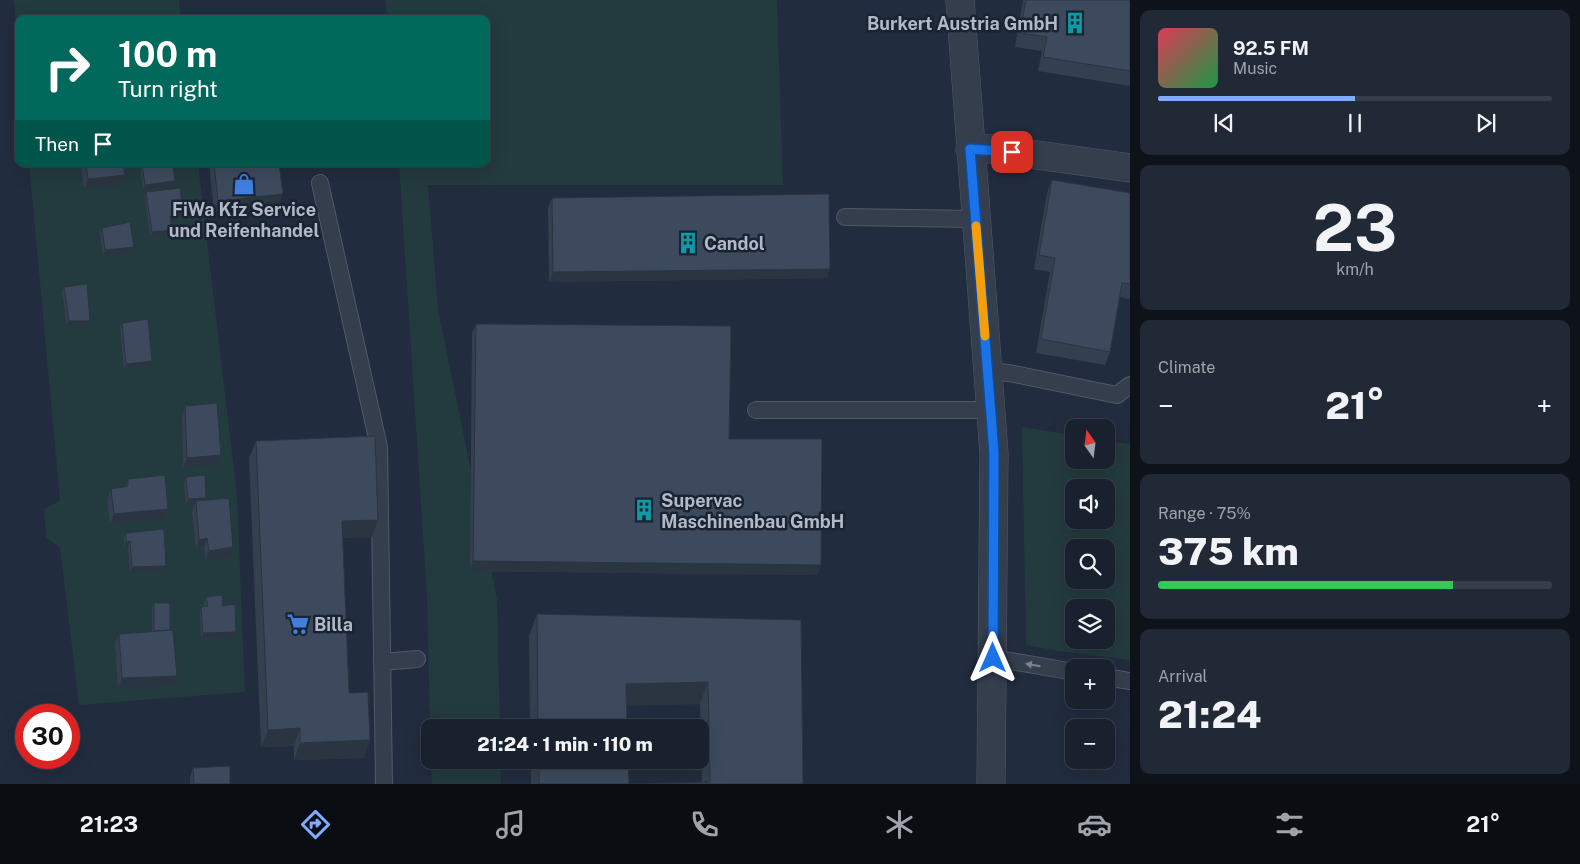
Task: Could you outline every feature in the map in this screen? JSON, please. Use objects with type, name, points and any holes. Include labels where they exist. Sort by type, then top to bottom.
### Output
[{"type":"street","points":[[960,0],[994,453],[991,784]]},
{"type":"street","points":[[970,149],[993,149],[1130,168]]},
{"type":"lane","points":[[320,183],[379,447],[384,784]]},
{"type":"lane","points":[[845,217],[975,219]]},
{"type":"lane","points":[[987,371],[1118,395],[1130,385]]},
{"type":"lane","points":[[756,410],[990,410]]},
{"type":"lane","points":[[993,658],[1065,670]]},
{"type":"lane","points":[[382,662],[417,659]]},
{"type":"lane","points":[[1115,678],[1130,681]]},
{"type":"green space","points":[[14,0],[179,0],[181,15],[15,15]]},
{"type":"green space","points":[[385,0],[777,0],[783,185],[428,185],[438,308],[497,599],[500,719],[430,719],[427,598],[399,167],[490,167],[490,15],[387,15]]},
{"type":"green space","points":[[29,167],[198,167],[237,495],[245,692],[79,704],[60,548],[46,537],[44,509],[60,501]]},
{"type":"green space","points":[[1022,427],[1065,434],[1065,469],[1115,469],[1115,442],[1130,444],[1130,660],[1026,645]]},
{"type":"green space","points":[[431,769],[500,769],[501,784],[432,784]]},
{"type":"building","name":"Burkert Austria GmbH","points":[[1026,0],[1130,0],[1130,71],[1043,57],[1047,37],[1020,33]]},
{"type":"building","points":[[86,167],[124,167],[125,175],[88,179]]},
{"type":"building","points":[[142,167],[173,167],[175,181],[145,185]]},
{"type":"building","name":"FiWa Kfz Service und Reifenhandel","points":[[214,167],[279,167],[283,194],[218,201]]},
{"type":"building","points":[[1052,180],[1130,193],[1130,284],[1122,283],[1110,352],[1041,339],[1055,258],[1039,255]]},
{"type":"building","points":[[180,188],[183,213],[170,216],[172,230],[152,232],[146,192]]},
{"type":"building","name":"Candol","points":[[829,194],[830,269],[553,272],[552,198]]},
{"type":"building","points":[[130,222],[134,247],[105,250],[102,228]]},
{"type":"building","points":[[87,284],[90,321],[69,321],[64,287]]},
{"type":"building","points":[[148,319],[152,361],[126,364],[122,323]]},
{"type":"building","name":"Supervac Maschinenbau GmbH","points":[[476,324],[731,326],[729,439],[822,439],[821,565],[473,561]]},
{"type":"building","points":[[217,403],[221,455],[187,458],[185,406]]},
{"type":"building","name":"Billa","points":[[375,436],[378,520],[342,521],[349,693],[368,692],[370,740],[300,743],[300,728],[268,730],[256,441]]},
{"type":"building","points":[[165,475],[168,509],[114,514],[111,489],[128,486],[128,479]]},
{"type":"building","points":[[205,475],[206,498],[188,499],[186,477]]},
{"type":"building","points":[[229,498],[233,547],[209,551],[207,538],[199,540],[196,501]]},
{"type":"building","points":[[164,529],[166,566],[132,567],[130,541],[126,542],[126,533]]},
{"type":"building","points":[[222,595],[223,606],[235,604],[236,632],[203,633],[201,607],[208,606],[206,597]]},
{"type":"building","points":[[154,603],[170,603],[170,630],[154,631]]},
{"type":"building","points":[[537,614],[801,620],[803,784],[629,784],[710,782],[708,682],[626,684],[627,719],[538,719]]},
{"type":"building","points":[[173,630],[177,676],[122,678],[119,634]]},
{"type":"building","points":[[230,766],[230,784],[194,784],[193,768]]},
{"type":"building","points":[[539,769],[628,769],[629,784],[539,784]]},
{"type":"slow traffic","points":[[976,226],[985,336]]},
{"type":"place","name":"Burkert Austria GmbH","points":[[1075,23]]},
{"type":"place","name":"FiWa Kfz Service und Reifenhandel","points":[[244,184]]},
{"type":"place","name":"Candol","points":[[688,243]]},
{"type":"place","name":"Supervac Maschinenbau GmbH","points":[[644,510]]},
{"type":"place","name":"Billa","points":[[298,624]]},
{"type":"route","points":[[993,658],[994,453],[970,149],[993,149],[1012,152]]}]
